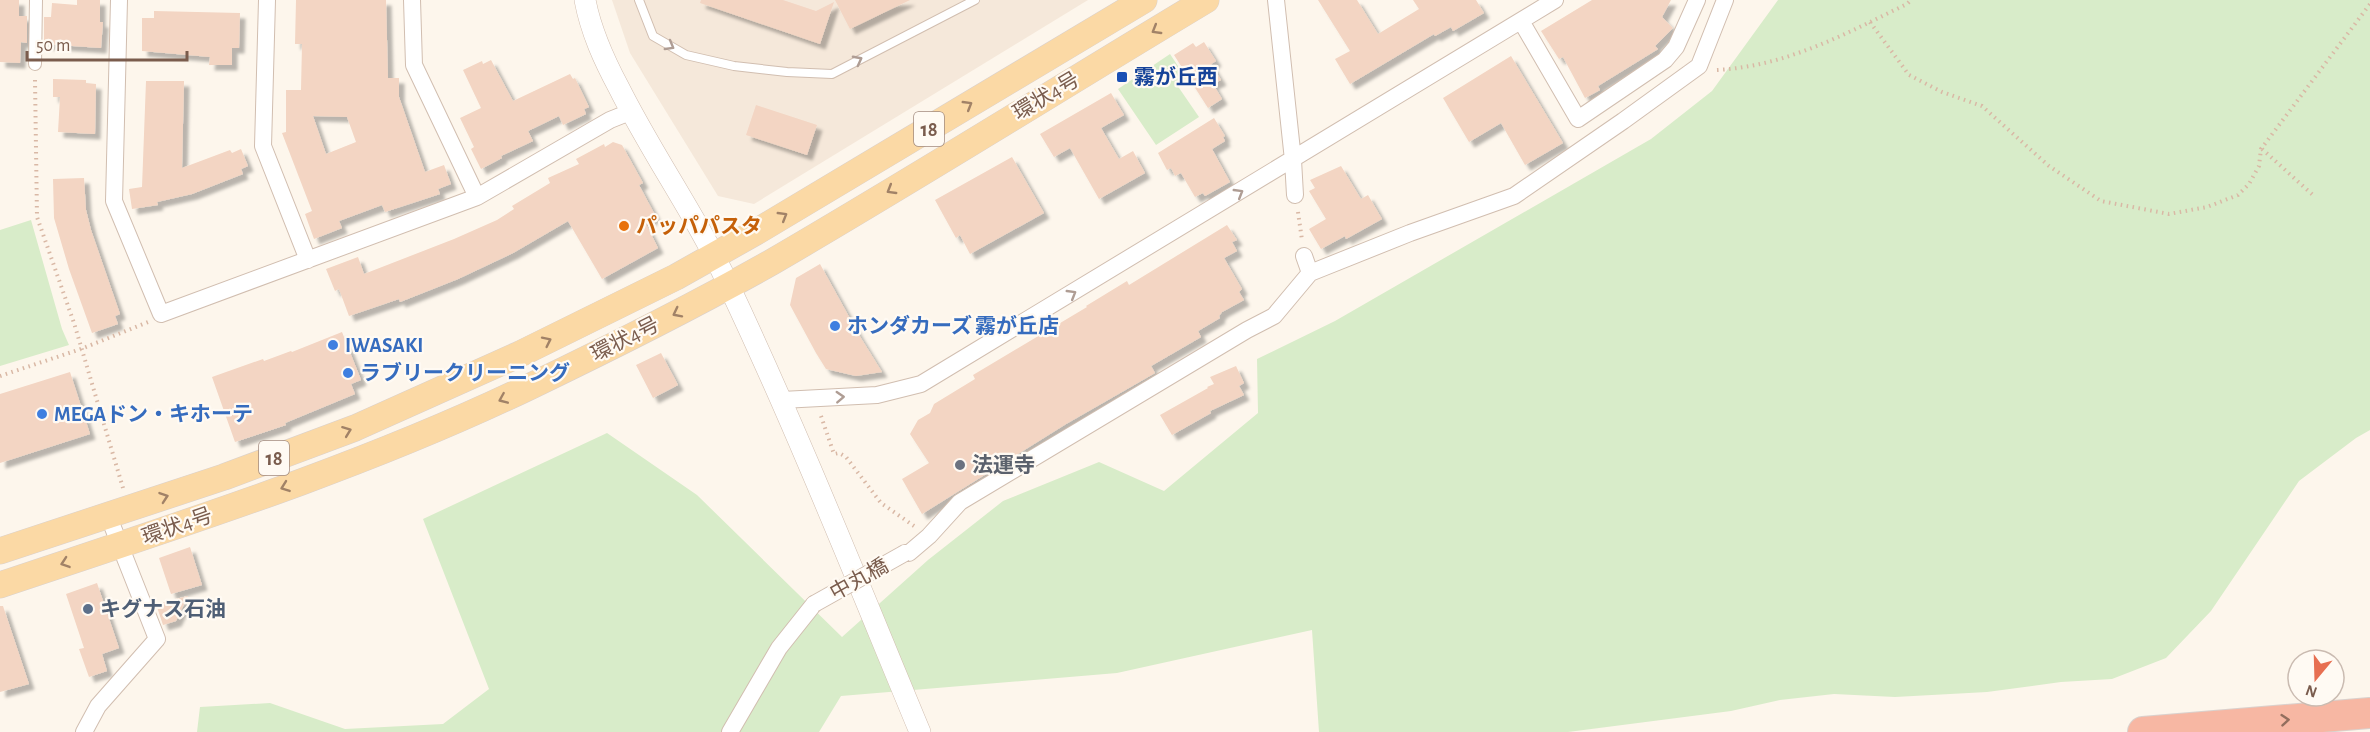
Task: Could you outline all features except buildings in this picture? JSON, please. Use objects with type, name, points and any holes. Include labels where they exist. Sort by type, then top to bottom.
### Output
[{"type":"highway","points":[[2143,732],[2370,713]]},
{"type":"main road","name":"環状4号","points":[[0,551],[224,477],[355,428],[520,354],[676,278],[1144,0]]},
{"type":"main road","name":"環状4号","points":[[0,585],[246,502],[380,452],[529,387],[729,285],[1206,0]]},
{"type":"street","points":[[35,64],[36,0]]},
{"type":"street","points":[[119,0],[114,201],[161,314],[477,197],[610,120],[630,112]]},
{"type":"street","points":[[267,0],[263,146],[308,260]]},
{"type":"street","points":[[412,0],[414,65],[477,197]]},
{"type":"street","points":[[585,0],[588,20],[630,112],[700,229],[729,285],[782,400],[920,732]]},
{"type":"street","points":[[1276,0],[1295,195]]},
{"type":"street","points":[[782,400],[878,395],[921,384],[1555,0]]},
{"type":"street","points":[[1521,21],[1578,119],[1665,60],[1676,47],[1697,0]]},
{"type":"street","points":[[1304,256],[1310,273],[1410,232],[1514,196],[1699,66],[1725,0]]},
{"type":"street","name":"中丸橋","points":[[730,732],[779,648],[814,604],[905,553],[909,553],[929,536],[960,502],[1274,316],[1310,273]]},
{"type":"street","points":[[84,732],[98,706],[157,639],[108,515]]},
{"type":"lane","points":[[639,0],[653,36],[686,55],[734,66],[832,74],[975,0]]},
{"type":"path","points":[[1699,66],[1710,70],[1747,68],[1825,45],[1911,0]]},
{"type":"path","points":[[1870,22],[1909,75],[1942,92],[1982,106],[2069,181],[2102,201],[2169,214],[2207,207],[2238,195],[2249,184],[2259,166],[2261,148],[2370,4]]},
{"type":"path","points":[[35,64],[37,216],[74,323],[124,490]]},
{"type":"path","points":[[2261,148],[2314,196]]},
{"type":"path","points":[[1295,195],[1304,256]]},
{"type":"path","points":[[0,376],[81,349],[151,321],[161,314]]},
{"type":"path","points":[[815,398],[834,454],[839,453],[846,457],[881,503],[920,530]]},
{"type":"shaded area","points":[[612,0],[1088,0],[754,204],[718,196],[630,53]]},
{"type":"green space","points":[[1778,0],[2370,0],[2370,430],[2299,481],[2211,611],[2166,658],[2112,679],[2061,682],[1987,692],[1895,697],[1834,694],[1780,700],[1731,711],[1568,732],[1319,732],[1312,630],[1117,673],[841,696],[819,732],[197,732],[200,707],[270,703],[345,729],[443,724],[489,689],[423,519],[607,433],[697,495],[842,637],[928,560],[1003,501],[1099,462],[1164,491],[1258,413],[1257,359],[1335,321],[1651,139],[1712,91]]},
{"type":"green space","points":[[1170,54],[1186,78],[1177,85],[1199,117],[1156,145],[1118,89]]},
{"type":"green space","points":[[31,220],[62,329],[69,345],[0,366],[0,230]]},
{"type":"place","name":"霧が丘西","points":[[1122,77]]},
{"type":"place","name":"パッパパスタ","points":[[624,226]]},
{"type":"place","name":"ホンダカーズ 霧が丘店","points":[[835,326]]},
{"type":"place","name":"IWASAKI","points":[[333,345]]},
{"type":"place","name":"ラブリークリーニング","points":[[348,373]]},
{"type":"place","name":"MEGAドン・キホーテ","points":[[42,414]]},
{"type":"place","name":"法運寺","points":[[960,465]]},
{"type":"place","name":"キグナス石油","points":[[88,609]]}]
